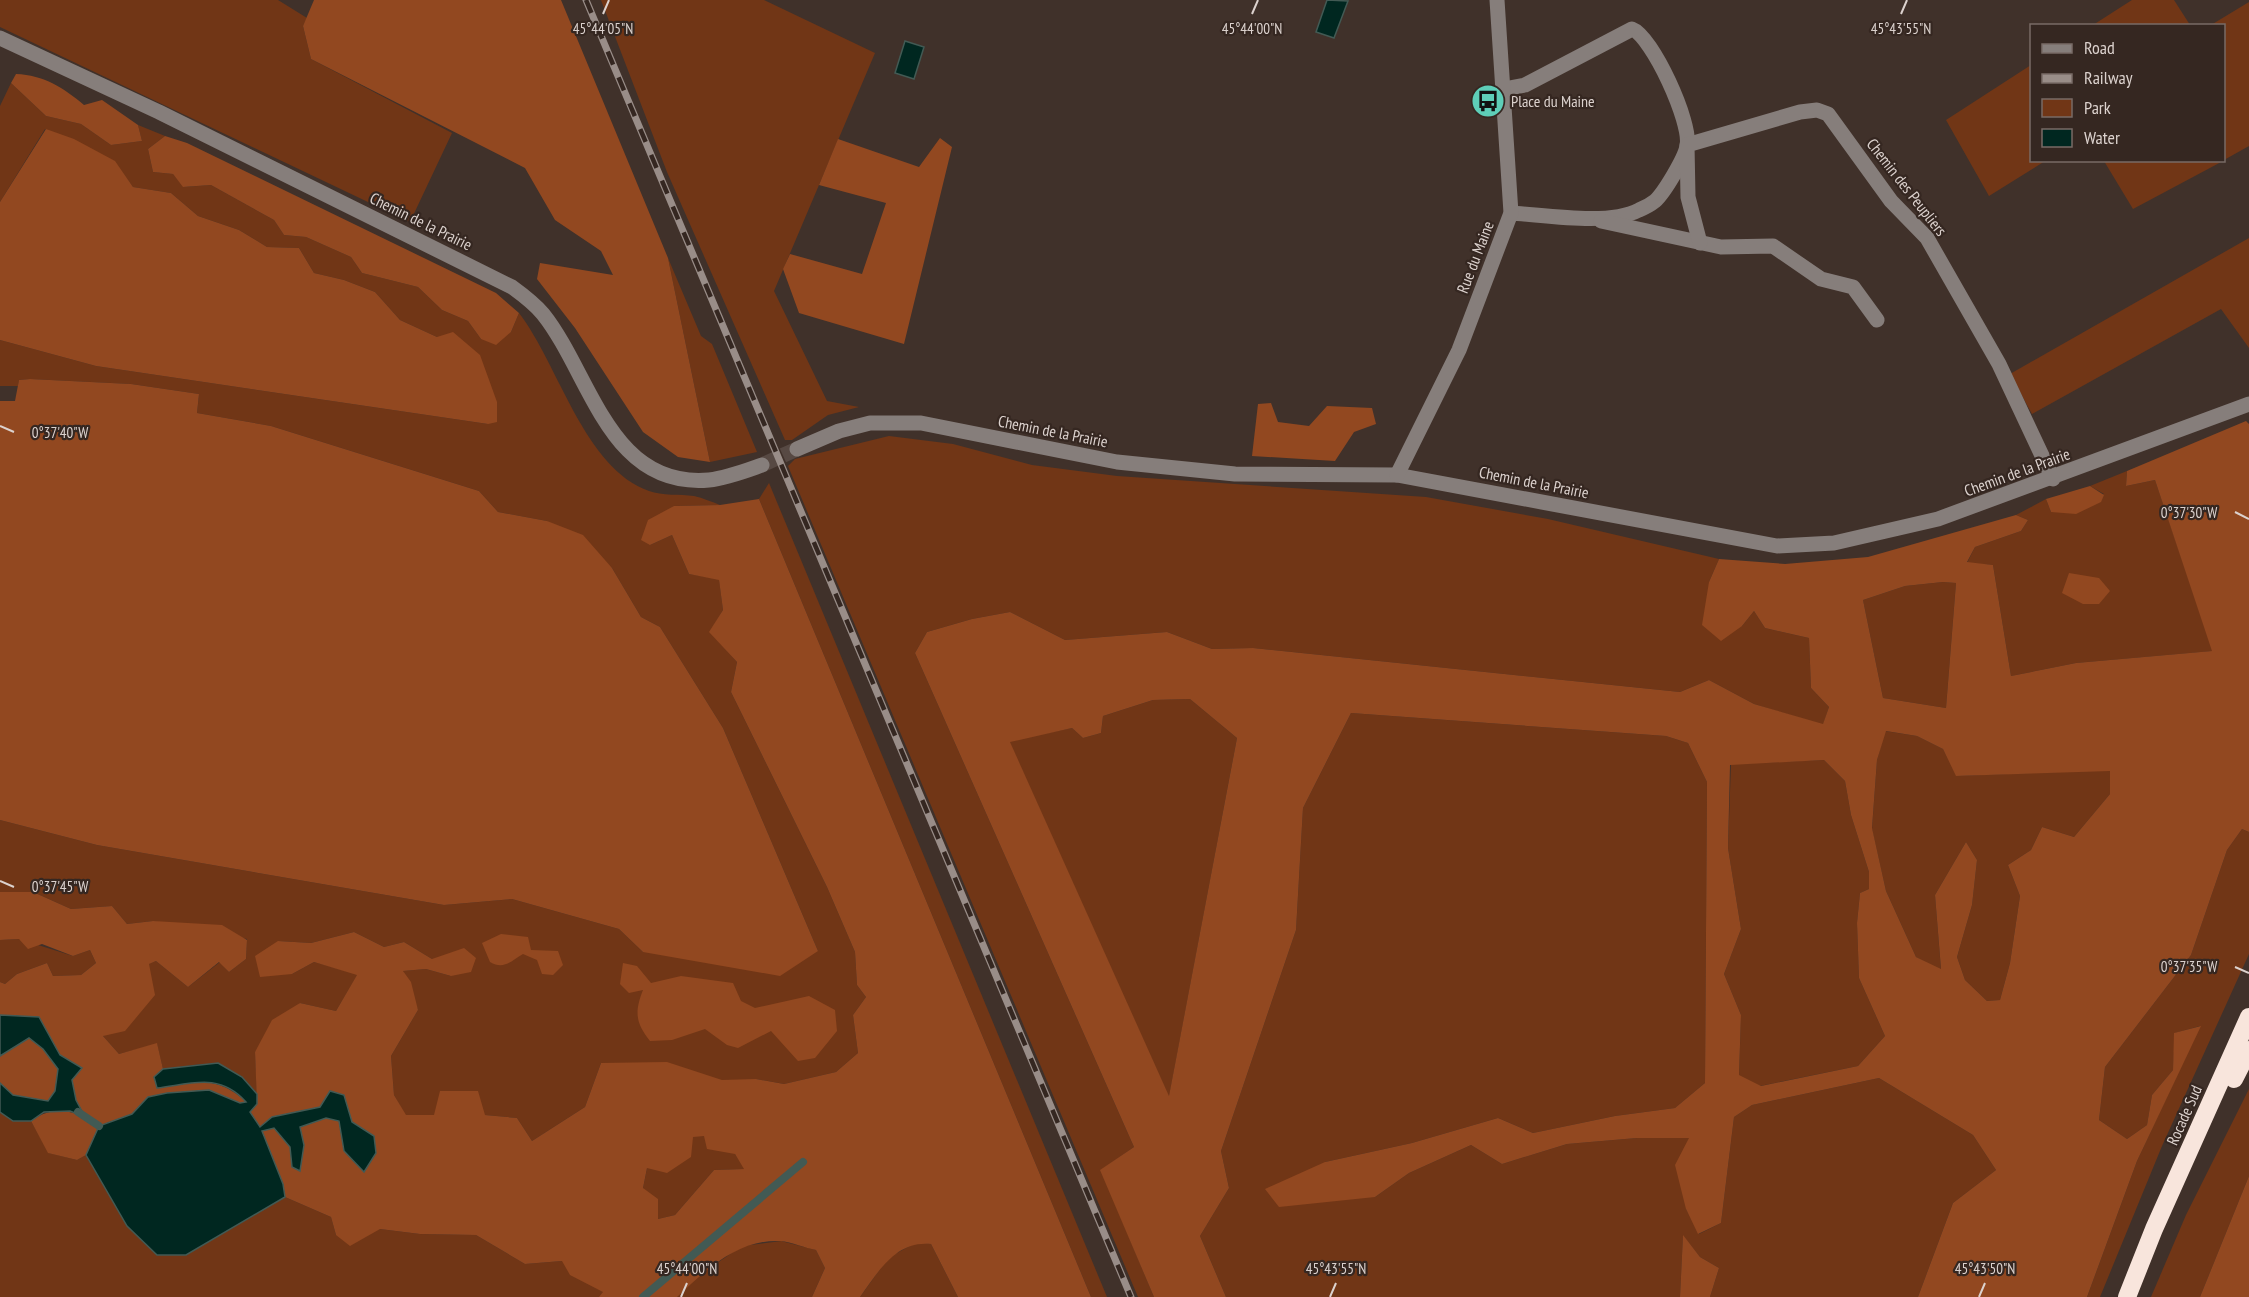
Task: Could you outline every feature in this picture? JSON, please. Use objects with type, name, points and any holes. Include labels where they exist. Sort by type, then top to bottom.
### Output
[{"type":"highway","name":"Rocade Sud","points":[[2127,1297],[2154,1229],[2249,1017]]},
{"type":"highway","name":"Rocade Sud","points":[[2154,1229],[2249,1050]]},
{"type":"street","name":"Rue du Maine","points":[[1397,475],[1459,350],[1511,213],[1497,0]]},
{"type":"street","points":[[1504,89],[1525,85],[1632,29],[1639,32],[1646,39],[1684,121],[1688,197],[1700,243]]},
{"type":"street","name":"Chemin de la Prairie","points":[[0,38],[159,112],[512,287],[543,314],[561,340],[610,430],[647,465],[673,476],[706,480],[726,477],[762,465]]},
{"type":"street","name":"Chemin des Peupliers","points":[[1687,145],[1800,112],[1817,110],[1828,114],[1891,201],[1927,238],[1999,364],[2053,479]]},
{"type":"street","points":[[1589,219],[1636,212],[1656,200],[1673,175],[1687,145]]},
{"type":"street","points":[[1511,213],[1589,219],[1647,229],[1722,247],[1773,246],[1821,279],[1853,287],[1877,320]]},
{"type":"street","name":"Chemin de la Prairie","points":[[797,449],[839,431],[870,423],[897,421],[921,423],[1118,462],[1235,474],[1397,475],[1777,546],[1834,543],[1938,519],[2053,479],[2249,404]]},
{"type":"green space","points":[[0,0],[278,0],[307,18],[303,26],[311,59],[452,133],[410,222],[0,27]]},
{"type":"green space","points":[[601,0],[764,0],[875,53],[774,291],[827,401],[859,407],[828,415],[792,440],[785,440],[667,172]]},
{"type":"green space","points":[[2132,0],[2174,0],[2189,24],[2095,24]]},
{"type":"green space","points":[[2249,2],[2249,146],[2225,159],[2225,24],[2213,24]]},
{"type":"green space","points":[[2030,66],[2030,162],[2043,162],[1989,196],[1946,120]]},
{"type":"green space","points":[[11,83],[46,116],[81,124],[111,145],[142,141],[138,125],[165,136],[148,149],[153,172],[173,174],[184,187],[211,185],[274,220],[284,235],[306,237],[351,257],[362,273],[418,287],[442,310],[468,321],[481,339],[511,332],[519,313],[575,413],[607,461],[626,479],[654,493],[694,496],[720,505],[674,506],[650,545],[672,535],[689,574],[719,579],[723,610],[710,632],[737,662],[731,692],[827,887],[855,952],[857,985],[866,997],[853,1015],[858,1053],[836,1072],[784,1084],[756,1079],[735,1154],[745,1169],[714,1170],[675,1215],[658,1219],[643,1188],[647,1168],[601,1063],[585,1107],[532,1141],[517,1118],[485,1115],[405,1115],[394,1095],[391,1056],[418,1010],[403,971],[426,969],[451,976],[432,959],[404,942],[384,947],[354,932],[311,943],[278,941],[292,974],[314,962],[358,974],[336,1011],[300,1003],[255,1052],[257,1094],[245,1081],[224,1067],[205,1064],[163,1069],[157,1044],[119,1054],[103,1036],[148,964],[156,961],[188,987],[220,962],[229,972],[246,959],[247,939],[153,921],[127,924],[112,906],[71,909],[33,892],[0,892],[0,820],[97,845],[444,905],[512,899],[619,929],[643,952],[818,951],[723,728],[660,627],[641,617],[612,568],[547,521],[498,512],[479,491],[271,426],[197,413],[199,394],[131,384],[30,379],[19,380],[18,386],[0,386],[0,340],[96,366],[488,424],[437,337],[400,320],[375,292],[344,280],[314,273],[299,248],[267,247],[239,230],[198,216],[171,193],[133,187],[114,161],[45,129],[0,202],[0,106]]},
{"type":"green space","points":[[2105,162],[2221,162],[2133,209]]},
{"type":"green space","points":[[2249,238],[2249,348],[2221,309],[2032,414],[2010,374]]},
{"type":"green space","points":[[668,258],[701,336],[712,344],[757,452],[710,462]]},
{"type":"green space","points":[[889,436],[953,444],[1032,465],[1117,476],[1426,497],[1548,519],[1719,559],[1709,582],[1742,626],[1754,611],[1765,628],[1809,638],[1811,688],[1829,707],[1823,725],[1754,704],[1709,680],[1680,692],[1253,648],[1212,649],[1167,632],[1065,640],[1010,612],[972,619],[927,632],[915,653],[1134,1147],[1101,1170],[1154,1297],[1138,1297],[788,466],[795,459]]},
{"type":"green space","points":[[2127,471],[2126,486],[2155,480],[2213,651],[2076,663],[2011,676],[1993,565],[1967,563],[1975,547],[2021,531],[2028,520],[2016,515],[2046,499],[2051,512],[2104,494],[2090,486]]},
{"type":"green space","points":[[769,483],[1107,1297],[1091,1297],[759,499]]},
{"type":"green space","points":[[1956,583],[1946,708],[1883,698],[1863,600],[1905,586]]},
{"type":"green space","points":[[1190,699],[1237,738],[1169,1097],[1009,741],[1072,728],[1083,738],[1101,733],[1103,716],[1153,700]]},
{"type":"green space","points":[[1351,713],[1666,736],[1688,743],[1707,782],[1705,1083],[1675,1108],[1615,1116],[1533,1133],[1498,1118],[1412,1143],[1325,1162],[1375,1197],[1409,1173],[1471,1145],[1502,1164],[1567,1144],[1637,1138],[1690,1138],[1686,1209],[1699,1234],[1721,1223],[1734,1117],[1752,1105],[1879,1078],[1973,1135],[1996,1170],[1953,1203],[1918,1297],[1710,1297],[1719,1268],[1700,1257],[1683,1236],[1680,1297],[1226,1297],[1200,1236],[1229,1188],[1221,1151],[1296,930],[1303,808]]},
{"type":"green space","points":[[1885,731],[1917,736],[1943,749],[1957,776],[2110,770],[2110,794],[2074,837],[2042,827],[2031,850],[2008,865],[2020,896],[2010,963],[2000,1000],[1987,1001],[1965,980],[1957,957],[1972,905],[1977,860],[1966,842],[1935,895],[1941,970],[1916,957],[1886,891],[1872,829],[1877,760]]},
{"type":"green space","points":[[1824,760],[1845,781],[1851,815],[1869,872],[1869,889],[1860,893],[1857,923],[1859,978],[1885,1036],[1858,1066],[1760,1086],[1739,1076],[1741,1015],[1724,974],[1741,929],[1728,848],[1731,764]]},
{"type":"green space","points":[[2242,829],[2249,832],[2249,954],[2162,1146],[2100,1297],[2087,1297],[2137,1161],[2200,1026],[2175,1033],[2173,1070],[2152,1095],[2147,1125],[2127,1139],[2099,1120],[2105,1067],[2191,955],[2227,850]]},
{"type":"green space","points":[[19,939],[73,956],[90,950],[96,963],[81,975],[53,976],[47,963],[17,974],[5,984],[0,982],[0,940]]},
{"type":"green space","points":[[2249,1089],[2249,1176],[2200,1297],[2151,1297],[2186,1215]]},
{"type":"green space","points":[[0,1112],[13,1121],[31,1121],[49,1153],[77,1160],[86,1155],[127,1226],[157,1255],[212,1240],[285,1197],[331,1217],[336,1235],[380,1229],[420,1234],[476,1235],[525,1264],[562,1261],[704,1272],[742,1246],[781,1241],[816,1250],[825,1268],[812,1297],[0,1297]]},
{"type":"green space","points":[[917,1242],[931,1244],[958,1297],[860,1297],[888,1258]]},
{"type":"shaded area","points":[[314,0],[561,0],[668,258],[710,462],[678,457],[643,432],[575,328],[537,279],[540,263],[613,275],[601,251],[555,220],[525,168],[311,59],[303,26]]},
{"type":"shaded area","points":[[16,74],[45,80],[69,93],[84,105],[102,100],[138,125],[142,141],[111,145],[81,124],[46,116],[11,83]]},
{"type":"shaded area","points":[[46,129],[74,139],[115,161],[133,187],[171,193],[198,216],[239,230],[267,247],[299,248],[314,273],[344,280],[375,292],[400,320],[437,337],[453,332],[480,355],[497,402],[497,422],[488,424],[96,366],[0,340],[0,202]]},
{"type":"shaded area","points":[[165,136],[187,143],[496,293],[519,313],[511,332],[496,345],[481,339],[468,321],[442,310],[418,287],[362,273],[351,257],[306,237],[284,235],[274,220],[211,185],[183,187],[173,174],[153,172],[148,149]]},
{"type":"shaded area","points":[[940,138],[952,147],[904,344],[799,313],[783,269],[790,254],[862,274],[886,203],[819,185],[838,139],[919,167]]},
{"type":"shaded area","points":[[19,380],[131,384],[199,394],[197,413],[271,426],[479,491],[498,512],[547,521],[583,535],[612,568],[641,617],[660,627],[723,728],[818,951],[780,976],[643,952],[619,929],[512,899],[444,905],[97,845],[0,820],[0,401],[15,401]]},
{"type":"shaded area","points":[[1271,403],[1278,422],[1309,426],[1327,406],[1372,408],[1376,424],[1354,432],[1335,461],[1252,456],[1258,404]]},
{"type":"shaded area","points":[[2246,421],[2249,424],[2249,832],[2242,829],[2227,850],[2191,955],[2105,1067],[2099,1120],[2127,1139],[2147,1125],[2152,1095],[2173,1070],[2174,1033],[2201,1026],[2137,1161],[2087,1297],[1918,1297],[1953,1203],[1996,1170],[1973,1135],[1879,1078],[1752,1105],[1734,1117],[1721,1223],[1698,1234],[1686,1209],[1675,1165],[1689,1138],[1637,1138],[1567,1144],[1502,1164],[1471,1145],[1409,1173],[1375,1197],[1279,1207],[1265,1189],[1325,1162],[1412,1143],[1498,1118],[1533,1133],[1615,1116],[1675,1108],[1705,1083],[1707,782],[1688,743],[1666,736],[1351,713],[1303,808],[1296,930],[1221,1151],[1229,1188],[1200,1236],[1226,1297],[1154,1297],[1100,1170],[1134,1147],[915,653],[927,632],[972,619],[1010,612],[1065,640],[1167,632],[1212,649],[1253,648],[1680,692],[1709,680],[1754,704],[1823,724],[1829,707],[1811,688],[1809,638],[1765,628],[1754,611],[1742,626],[1721,641],[1702,625],[1709,582],[1719,559],[1785,564],[1868,557],[2016,515],[2028,520],[2021,531],[1975,547],[1967,562],[1993,565],[2011,676],[2076,663],[2212,651],[2155,480],[2126,486],[2127,471]],"holes":[[[1956,583],[1946,708],[1883,698],[1863,600],[1905,586]],[[1190,699],[1237,738],[1169,1096],[1010,742],[1072,728],[1083,738],[1101,733],[1103,716],[1153,700]],[[1886,731],[1917,736],[1943,749],[1956,776],[2110,771],[2110,794],[2074,837],[2042,827],[2031,850],[2008,865],[2020,896],[2010,963],[2000,1000],[1987,1001],[1965,980],[1957,957],[1972,905],[1977,860],[1966,842],[1935,895],[1941,969],[1916,957],[1886,891],[1872,828],[1877,760]],[[1824,760],[1845,781],[1851,815],[1869,872],[1869,889],[1860,893],[1857,923],[1859,978],[1885,1036],[1858,1066],[1761,1086],[1739,1075],[1741,1015],[1724,974],[1741,929],[1728,848],[1730,765]]]},
{"type":"shaded area","points":[[2090,486],[2104,495],[2101,502],[2076,514],[2051,512],[2046,499]]},
{"type":"shaded area","points":[[759,499],[1091,1297],[958,1297],[931,1244],[919,1244],[898,1252],[889,1260],[860,1297],[812,1297],[825,1268],[816,1250],[780,1241],[750,1245],[724,1258],[677,1297],[599,1297],[603,1292],[570,1275],[562,1261],[525,1264],[476,1235],[420,1234],[380,1229],[350,1246],[336,1235],[331,1217],[285,1197],[283,1184],[262,1131],[274,1128],[290,1147],[292,1167],[304,1145],[300,1127],[326,1118],[340,1121],[344,1151],[364,1172],[344,1095],[321,1107],[272,1117],[260,1128],[250,1112],[257,1104],[255,1052],[272,1020],[300,1003],[336,1011],[357,975],[314,962],[292,974],[260,977],[255,956],[278,941],[311,943],[354,932],[384,947],[404,942],[432,959],[464,948],[476,958],[471,972],[451,976],[426,969],[403,971],[411,982],[418,1010],[391,1056],[394,1095],[406,1115],[434,1115],[440,1091],[478,1091],[485,1115],[517,1118],[532,1141],[585,1107],[601,1063],[667,1062],[722,1080],[756,1079],[784,1084],[836,1072],[858,1053],[853,1015],[866,997],[857,985],[855,952],[827,887],[731,692],[737,662],[709,632],[723,610],[719,580],[689,574],[672,535],[650,545],[641,540],[648,520],[674,506],[720,505]],"holes":[[[704,1136],[707,1149],[735,1154],[744,1169],[714,1170],[675,1215],[658,1219],[658,1199],[643,1188],[647,1168],[667,1173],[691,1157],[693,1137]]]},
{"type":"shaded area","points":[[2069,573],[2099,578],[2110,591],[2099,604],[2083,604],[2062,593]]},
{"type":"shaded area","points":[[0,892],[33,892],[71,909],[112,906],[127,924],[153,921],[222,925],[247,940],[246,959],[229,972],[219,962],[188,987],[156,961],[149,964],[155,995],[125,1031],[103,1036],[119,1054],[157,1043],[163,1069],[154,1077],[157,1088],[204,1082],[224,1087],[247,1102],[240,1103],[186,1093],[167,1093],[148,1097],[132,1114],[99,1126],[86,1155],[77,1160],[48,1153],[31,1121],[45,1113],[58,1111],[85,1116],[76,1100],[72,1080],[39,1017],[0,1015],[0,982],[5,984],[17,974],[47,963],[53,976],[81,975],[96,963],[90,950],[73,956],[42,944],[28,949],[19,939],[0,940]]},
{"type":"shaded area","points":[[501,934],[528,937],[531,950],[558,951],[563,965],[553,975],[542,974],[537,960],[523,954],[503,965],[490,962],[482,943]]},
{"type":"shaded area","points":[[623,963],[637,966],[651,983],[681,976],[733,983],[741,1001],[755,1008],[809,996],[835,1010],[837,1031],[815,1058],[798,1061],[771,1031],[738,1048],[727,1045],[705,1029],[672,1040],[650,1041],[638,1017],[638,1005],[643,990],[629,993],[620,984]]},
{"type":"shaded area","points":[[29,1038],[43,1049],[58,1069],[55,1091],[48,1101],[13,1095],[0,1083],[0,1056]]},
{"type":"shaded area","points":[[2249,1176],[2249,1297],[2200,1297]]},
{"type":"shaded area","points":[[1683,1235],[1700,1257],[1719,1268],[1710,1297],[1680,1297]]},
{"type":"water","points":[[1327,0],[1348,1],[1334,38],[1316,32]]},
{"type":"water","points":[[905,41],[924,47],[914,79],[895,73]]},
{"type":"water","points":[[0,1015],[39,1017],[60,1055],[82,1068],[72,1080],[76,1100],[85,1117],[70,1111],[44,1112],[31,1121],[13,1121],[0,1112],[0,1083],[13,1095],[48,1101],[55,1091],[58,1069],[43,1049],[29,1038],[0,1056]]},
{"type":"water","points":[[218,1063],[242,1077],[257,1094],[257,1104],[250,1112],[260,1127],[272,1117],[320,1107],[330,1091],[344,1095],[352,1122],[374,1136],[376,1153],[364,1172],[344,1151],[339,1121],[326,1118],[300,1127],[304,1145],[300,1171],[292,1167],[290,1147],[274,1128],[262,1131],[283,1184],[285,1197],[186,1255],[157,1255],[127,1226],[86,1155],[99,1126],[132,1114],[148,1097],[167,1093],[209,1090],[240,1103],[246,1102],[236,1093],[215,1083],[204,1082],[157,1088],[154,1077],[163,1069]]},
{"type":"waterway","points":[[78,1112],[99,1126]]},
{"type":"waterway","points":[[643,1297],[803,1162]]},
{"type":"tunnel","points":[[762,465],[797,449]]},
{"type":"railway","points":[[586,0],[1131,1297]]},
{"type":"place","name":"Place du Maine","points":[[1488,101]]}]
